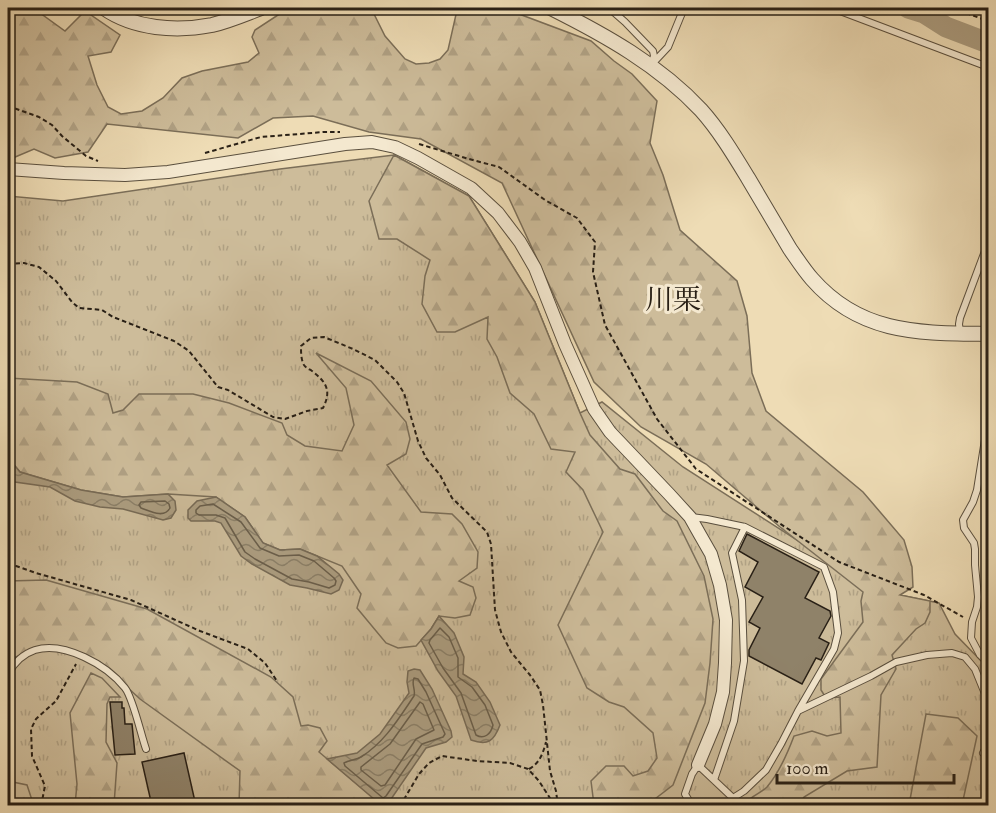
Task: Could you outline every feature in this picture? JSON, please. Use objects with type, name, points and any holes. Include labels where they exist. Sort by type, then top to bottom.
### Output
[{"type":"street","points":[[104,8],[121,18],[136,23],[176,28],[213,24],[261,8]]},
{"type":"street","points":[[551,8],[591,27],[624,47],[675,85],[701,110],[740,165],[790,249],[813,280],[826,293],[854,313],[885,326],[915,332],[988,334]]},
{"type":"street","points":[[8,169],[125,175],[168,172],[345,144],[372,142],[395,147],[471,188],[498,213],[520,242],[535,268],[594,410],[610,432],[690,517],[711,554],[720,585],[726,620],[725,663],[723,692],[715,724],[698,765]]},
{"type":"lane","points":[[609,8],[653,51],[651,66]]},
{"type":"lane","points":[[651,66],[668,47],[684,8]]},
{"type":"lane","points":[[832,8],[988,67]]},
{"type":"lane","points":[[960,334],[960,318],[988,243]]},
{"type":"lane","points":[[988,421],[974,502],[963,520],[964,528],[974,543],[975,549],[978,597],[971,638],[980,655],[988,663]]},
{"type":"lane","points":[[690,517],[745,527],[824,567],[833,592],[838,633],[834,649],[766,770],[732,802],[698,765],[685,794],[692,806]]},
{"type":"lane","points":[[714,780],[734,721],[744,661],[742,600],[732,553],[745,527]]},
{"type":"lane","points":[[8,674],[20,658],[35,650],[54,648],[67,650],[89,659],[107,671],[126,689],[146,749]]},
{"type":"lane","points":[[798,711],[896,662],[927,655],[952,653],[965,657],[975,669],[988,700]]},
{"type":"lane","points":[[983,753],[988,744]]},
{"type":"path","points":[[952,8],[988,21]]},
{"type":"path","points":[[8,105],[39,117],[52,125],[86,156],[103,162]]},
{"type":"path","points":[[199,155],[261,137],[346,132]]},
{"type":"path","points":[[414,142],[499,166],[544,200],[577,218],[595,242],[593,272],[604,325],[657,419],[696,469],[839,562],[924,595],[972,622]]},
{"type":"path","points":[[8,264],[24,262],[39,267],[56,281],[79,308],[102,310],[113,317],[174,341],[189,351],[218,387],[228,390],[273,417],[285,419],[293,417],[306,411],[323,408],[327,401],[324,381],[304,365],[300,353],[301,346],[311,338],[324,337],[375,360],[398,382],[404,393],[418,441],[426,458],[440,475],[452,498],[487,532],[491,544],[495,610],[501,632],[511,652],[540,690],[550,771],[556,791],[556,806]]},
{"type":"path","points":[[8,565],[131,600],[200,631],[248,649],[265,663],[277,681]]},
{"type":"path","points":[[41,806],[45,786],[32,756],[31,729],[36,719],[56,701],[81,656]]},
{"type":"path","points":[[528,769],[535,765],[542,755],[547,739]]},
{"type":"path","points":[[400,806],[419,774],[429,763],[442,756],[510,763],[528,769],[556,806]]},
{"type":"green space","points":[[8,8],[33,8],[65,31],[85,11],[120,35],[111,52],[88,56],[97,85],[108,107],[121,114],[142,111],[163,98],[182,78],[202,71],[248,62],[259,53],[252,37],[255,30],[281,13],[296,8],[371,8],[385,36],[405,59],[416,64],[440,59],[448,50],[457,10],[461,8],[503,8],[591,41],[632,74],[657,101],[650,143],[663,175],[680,230],[737,281],[747,316],[752,373],[766,411],[863,492],[904,540],[912,567],[913,587],[900,595],[930,601],[930,612],[925,623],[916,629],[892,655],[896,669],[881,695],[877,767],[847,771],[804,797],[799,805],[746,805],[771,782],[794,736],[812,731],[827,736],[841,733],[840,697],[826,698],[821,690],[821,679],[863,622],[861,601],[863,592],[780,527],[706,464],[641,427],[594,382],[502,183],[421,139],[369,132],[313,116],[273,118],[238,138],[107,124],[88,152],[55,158],[34,149],[8,160]]},
{"type":"green space","points":[[394,155],[469,196],[535,302],[580,413],[602,402],[683,467],[875,590],[939,603],[955,634],[988,668],[988,805],[8,805],[8,196],[63,201],[280,169]]},
{"type":"green space","points":[[394,155],[469,196],[535,302],[590,435],[620,469],[635,474],[663,511],[677,521],[704,576],[713,619],[705,703],[673,785],[647,805],[594,805],[591,781],[606,766],[624,766],[633,776],[648,771],[657,758],[653,733],[624,707],[609,702],[587,688],[558,625],[603,532],[583,490],[566,472],[575,452],[551,449],[534,414],[510,393],[497,357],[487,339],[488,317],[455,332],[437,332],[422,304],[425,276],[430,260],[397,239],[379,239],[369,201]]},
{"type":"green space","points":[[316,353],[371,381],[406,422],[410,439],[406,454],[387,465],[421,512],[452,514],[462,524],[478,552],[477,568],[459,581],[473,587],[476,598],[470,615],[455,618],[439,616],[416,646],[398,648],[386,643],[357,608],[361,594],[342,566],[300,549],[280,550],[263,543],[245,517],[216,497],[168,494],[123,497],[81,490],[20,472],[8,458],[8,378],[77,382],[108,394],[113,413],[123,410],[139,394],[193,394],[229,403],[282,423],[287,435],[305,446],[342,451],[354,425],[346,388]]},
{"type":"green space","points":[[46,580],[147,609],[271,677],[293,697],[301,726],[320,728],[327,741],[319,752],[382,805],[239,805],[240,771],[140,699],[100,662],[64,648],[36,648],[9,660],[8,663],[8,581]]},
{"type":"green space","points":[[91,673],[102,678],[120,697],[110,697],[107,704],[106,742],[117,763],[114,805],[75,805],[77,784],[70,713]]},
{"type":"green space","points":[[926,714],[958,718],[977,736],[962,805],[909,805]]},
{"type":"green space","points":[[8,763],[13,782],[27,785],[32,805],[8,805]]},
{"type":"water","points":[[11,461],[20,472],[81,490],[123,497],[168,494],[175,501],[176,510],[171,518],[163,520],[123,509],[100,507],[75,501],[50,487],[8,481],[8,467]]},
{"type":"water","points":[[216,497],[245,517],[263,543],[280,550],[300,549],[317,556],[343,580],[339,590],[331,594],[290,585],[241,556],[221,523],[191,521],[188,518],[188,510],[197,501]]},
{"type":"water","points":[[439,616],[454,633],[464,657],[463,674],[476,682],[490,702],[500,725],[490,741],[471,740],[456,696],[438,671],[421,640]]},
{"type":"water","points":[[420,670],[432,689],[452,737],[446,742],[426,748],[387,805],[381,805],[327,759],[357,753],[380,734],[409,693],[408,671]]},
{"type":"building","points":[[747,534],[819,572],[805,598],[830,611],[831,616],[819,638],[829,643],[821,660],[816,658],[802,684],[749,656],[749,650],[760,628],[749,622],[763,597],[745,587],[758,562],[739,551]]},
{"type":"building","points":[[110,702],[122,702],[125,724],[132,724],[135,754],[115,755]]},
{"type":"building","points":[[184,753],[196,806],[152,806],[142,762]]},
{"type":"waterway","points":[[908,8],[924,13],[946,27],[988,43]]},
{"type":"district","name":"川栗","points":[[673,299]]}]
